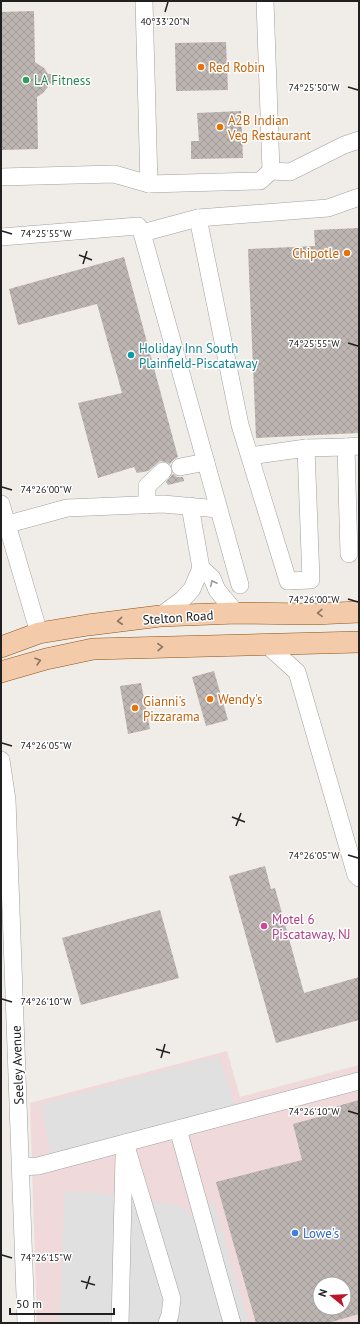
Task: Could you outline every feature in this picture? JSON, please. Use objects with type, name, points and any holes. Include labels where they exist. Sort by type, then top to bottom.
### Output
[{"type":"main road","name":"Stelton Road","points":[[1,647],[39,633],[88,624],[160,616],[236,613],[314,614],[359,612]]},
{"type":"main road","points":[[1,672],[46,658],[93,649],[359,642]]},
{"type":"street","points":[[144,1],[149,184]]},
{"type":"street","points":[[265,1],[271,171]]},
{"type":"street","points":[[1,177],[114,174],[149,184],[260,181],[271,171],[290,172],[344,145],[359,140]]},
{"type":"street","points":[[142,233],[198,218],[328,208],[359,197]]},
{"type":"street","points":[[198,218],[240,425],[288,582],[311,580],[306,448]]},
{"type":"street","points":[[1,238],[138,226],[142,233],[240,585]]},
{"type":"street","points":[[250,456],[306,448],[353,446],[349,554]]},
{"type":"street","points":[[180,467],[206,462]]},
{"type":"street","points":[[147,505],[147,486],[163,471]]},
{"type":"street","points":[[1,504],[4,525],[39,633]]},
{"type":"street","points":[[4,525],[67,508],[163,504],[218,508]]},
{"type":"street","points":[[160,616],[183,599],[192,589],[201,568],[190,506]]},
{"type":"street","points":[[201,568],[212,578],[217,590],[236,613]]},
{"type":"street","points":[[266,644],[298,672],[353,865],[356,875],[359,878]]},
{"type":"street","name":"Seeley Avenue","points":[[1,760],[7,800],[26,1323]]},
{"type":"street","points":[[21,1167],[38,1166],[359,1081]]},
{"type":"street","points":[[178,1129],[232,1323]]},
{"type":"street","points":[[120,1323],[125,1143]]},
{"type":"street","points":[[125,1143],[172,1299],[170,1316],[167,1323]]},
{"type":"shaded area","points":[[227,1051],[240,1097],[359,1065],[359,1323],[37,1323],[30,1103]]},
{"type":"shaded area","points":[[219,1056],[240,1122],[51,1159],[42,1104]]},
{"type":"shaded area","points":[[65,1191],[95,1193],[182,1206],[194,1220],[213,1201],[249,1323],[59,1323]]},
{"type":"building","name":"LA Fitness","points":[[34,11],[35,62],[44,68],[48,74],[51,74],[51,83],[43,93],[37,97],[38,149],[1,150],[1,12]]},
{"type":"building","name":"Red Robin","points":[[226,42],[228,90],[176,91],[175,43]]},
{"type":"building","name":"A2B Indian Veg Restaurant","points":[[241,111],[243,158],[191,159],[191,141],[199,141],[197,113]]},
{"type":"building","points":[[359,228],[359,433],[256,438],[248,249],[315,246],[314,230]]},
{"type":"building","name":"Holiday Inn South Plainfield-Piscataway","points":[[124,257],[178,457],[170,464],[160,461],[148,471],[137,473],[134,467],[98,478],[78,403],[122,393],[97,304],[18,325],[9,289]]},
{"type":"building","points":[[173,474],[177,477],[183,477],[184,481],[168,485],[166,482]]},
{"type":"building","name":"Wendy's","points":[[214,671],[228,720],[206,726],[192,677]]},
{"type":"building","name":"Gianni's Pizzarama","points":[[141,683],[150,729],[128,734],[120,686]]},
{"type":"building","name":"Motel 6 Piscataway, NJ","points":[[265,866],[271,889],[275,888],[304,993],[359,977],[359,1020],[276,1043],[229,876]]},
{"type":"building","points":[[160,910],[179,978],[81,1005],[62,938]]},
{"type":"building","name":"Lowe's","points":[[359,1100],[359,1314],[328,1323],[256,1323],[216,1182],[302,1160],[293,1124],[333,1113],[331,1108]]},
{"type":"place","name":"Red Robin","points":[[201,67]]},
{"type":"place","name":"LA Fitness","points":[[26,80]]},
{"type":"place","name":"A2B Indian Veg Restaurant","points":[[220,127]]},
{"type":"place","name":"Chipotle","points":[[347,253]]},
{"type":"place","name":"Holiday Inn South Plainfield-Piscataway","points":[[131,355]]},
{"type":"place","name":"Wendy's","points":[[210,699]]},
{"type":"place","name":"Gianni's Pizzarama","points":[[135,708]]},
{"type":"place","name":"Motel 6 Piscataway, NJ","points":[[264,926]]},
{"type":"place","name":"Lowe's","points":[[295,1233]]}]
